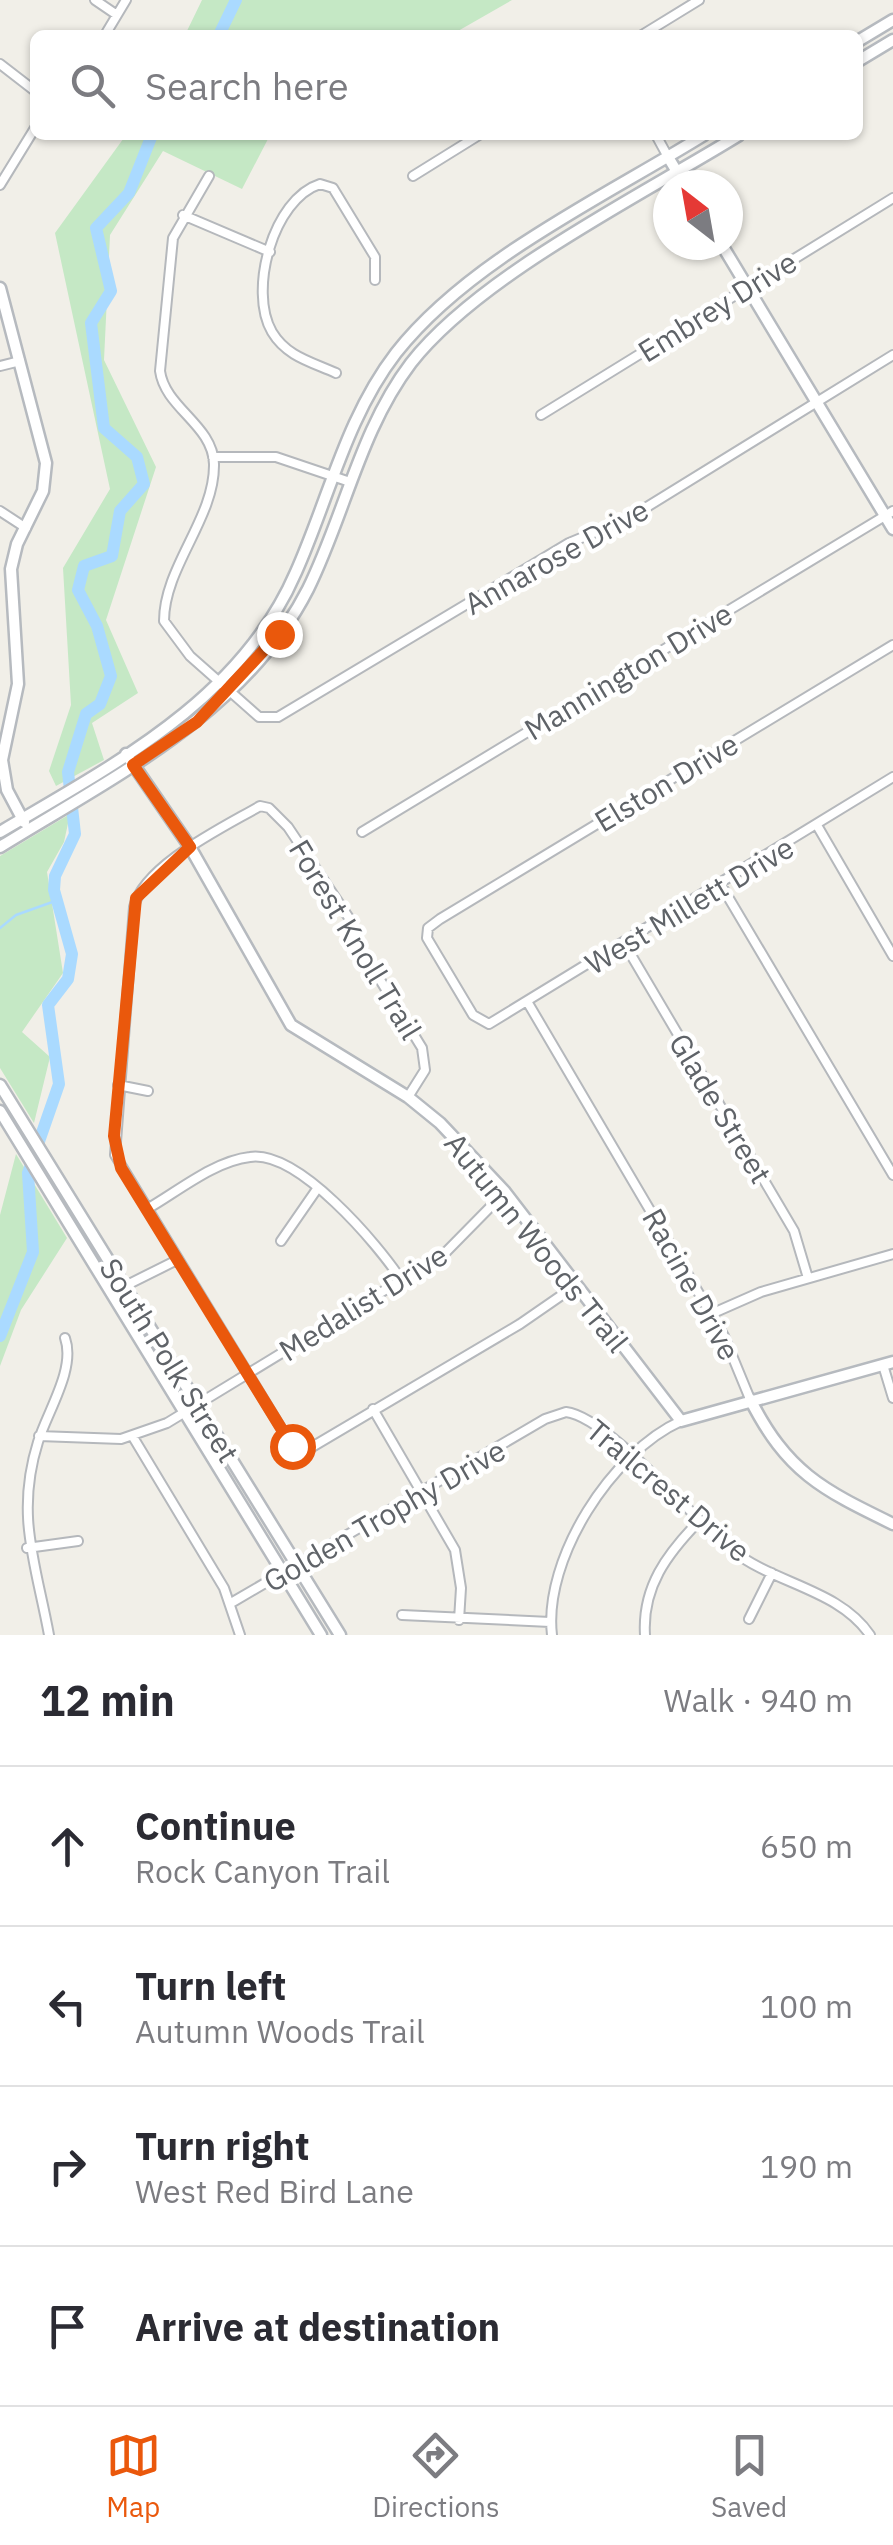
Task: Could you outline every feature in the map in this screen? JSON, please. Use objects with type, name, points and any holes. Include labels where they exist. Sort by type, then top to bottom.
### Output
[{"type":"main road","points":[[863,39],[893,20]]},
{"type":"main road","points":[[863,58],[893,40]]},
{"type":"main road","points":[[130,760],[220,684],[280,603],[372,387],[428,319],[518,249],[696,140]]},
{"type":"main road","points":[[683,170],[731,140]]},
{"type":"main road","points":[[668,157],[676,170]]},
{"type":"main road","points":[[0,847],[25,824],[130,760],[182,734],[229,693],[294,616],[388,395],[426,345],[528,264],[653,188]]},
{"type":"main road","points":[[518,249],[528,264]]},
{"type":"main road","points":[[731,260],[889,513],[893,529]]},
{"type":"main road","points":[[0,288],[46,464],[44,486],[12,563],[18,684],[3,732],[3,774],[25,824]]},
{"type":"main road","points":[[372,387],[388,395]]},
{"type":"main road","name":"Autumn Woods Trail","points":[[130,760],[190,847],[290,1025],[408,1097],[440,1122],[505,1192],[681,1421]]},
{"type":"main road","points":[[0,832],[25,824]]},
{"type":"main road","name":"South Polk Street","points":[[0,1085],[340,1635]]},
{"type":"main road","name":"South Polk Street","points":[[0,1111],[321,1635]]},
{"type":"main road","points":[[681,1421],[888,1364]]},
{"type":"main road","name":"Racine Drive","points":[[750,1399],[771,1440],[804,1476],[893,1524]]},
{"type":"street","points":[[96,0],[116,16]]},
{"type":"street","points":[[108,30],[126,0]]},
{"type":"street","points":[[650,30],[699,0]]},
{"type":"street","points":[[0,64],[30,87]]},
{"type":"street","points":[[0,185],[30,136]]},
{"type":"street","points":[[412,176],[472,140]]},
{"type":"street","points":[[659,140],[668,157]]},
{"type":"street","points":[[208,176],[173,238],[161,378],[206,437],[213,458],[276,457],[350,482]]},
{"type":"street","points":[[336,373],[289,353],[270,330],[262,300],[270,252],[301,193],[328,184],[375,258],[375,280]]},
{"type":"street","name":"Embrey Drive","points":[[541,415],[893,198]]},
{"type":"street","points":[[183,215],[270,252]]},
{"type":"street","name":"Annarose Drive","points":[[213,458],[212,475],[164,617],[171,636],[229,693],[260,718],[278,717],[569,542],[629,518],[893,354]]},
{"type":"street","points":[[0,366],[20,361]]},
{"type":"street","points":[[0,511],[26,528]]},
{"type":"street","name":"Mannington Drive","points":[[362,832],[889,513]]},
{"type":"street","points":[[0,597],[13,594]]},
{"type":"street","name":"Elston Drive","points":[[481,1024],[428,938],[428,928],[893,645]]},
{"type":"street","name":"West Millett Drive","points":[[481,1024],[528,1003],[893,778]]},
{"type":"street","name":"Forest Knoll Trail","points":[[190,847],[260,806],[275,812],[349,918],[358,944],[426,1058],[426,1070],[408,1097]]},
{"type":"street","points":[[818,826],[893,956]]},
{"type":"street","points":[[190,847],[136,898],[115,1156],[246,1375],[296,1448],[312,1448],[520,1324],[575,1286]]},
{"type":"street","points":[[721,885],[893,1175]]},
{"type":"street","name":"Glade Street","points":[[624,943],[794,1230],[808,1278]]},
{"type":"street","name":"Racine Drive","points":[[528,1003],[711,1314],[746,1381],[750,1399]]},
{"type":"street","points":[[118,1085],[148,1090]]},
{"type":"street","points":[[146,1209],[224,1166],[256,1156],[273,1161],[316,1189],[364,1228],[402,1281]]},
{"type":"street","points":[[280,1242],[316,1189]]},
{"type":"street","name":"Medalist Drive","points":[[40,1436],[133,1437],[184,1413],[402,1281],[454,1245],[475,1218],[505,1192]]},
{"type":"street","points":[[711,1314],[808,1278],[893,1254]]},
{"type":"street","points":[[111,1293],[177,1260]]},
{"type":"street","points":[[49,1635],[28,1548],[30,1478],[40,1436],[66,1364],[65,1338]]},
{"type":"street","points":[[888,1364],[893,1398]]},
{"type":"street","points":[[373,1409],[458,1558],[459,1620]]},
{"type":"street","name":"Golden Trophy Drive","points":[[240,1635],[231,1603],[422,1495],[545,1419],[566,1412]]},
{"type":"street","name":"Trailcrest Drive","points":[[566,1412],[584,1416],[734,1552],[848,1610],[870,1635]]},
{"type":"street","points":[[552,1635],[550,1622],[558,1569],[568,1544],[598,1496],[634,1458],[681,1421]]},
{"type":"street","points":[[133,1437],[231,1603]]},
{"type":"street","points":[[645,1635],[654,1578],[670,1552],[698,1521]]},
{"type":"street","points":[[28,1548],[78,1542]]},
{"type":"street","points":[[749,1619],[772,1573]]},
{"type":"street","points":[[402,1616],[550,1622]]},
{"type":"green space","points":[[202,0],[512,0],[460,30],[187,30]]},
{"type":"green space","points":[[122,140],[267,140],[242,189],[163,151],[110,235],[104,360],[156,467],[106,620],[138,693],[92,723],[104,760],[56,786],[49,771],[71,705],[63,568],[110,489],[55,233]]},
{"type":"green space","points":[[70,814],[64,842],[47,872],[63,973],[22,1032],[50,1057],[34,1123],[0,1068],[0,856]]},
{"type":"green space","points":[[16,1154],[67,1238],[21,1310],[0,1366],[0,1215]]},
{"type":"waterway","points":[[221,30],[236,0]]},
{"type":"waterway","points":[[0,1336],[33,1252],[28,1173],[59,1084],[48,1005],[68,979],[72,954],[54,890],[55,876],[75,834],[68,772],[86,714],[100,704],[111,676],[97,626],[78,590],[84,566],[112,556],[120,511],[144,484],[137,457],[104,428],[91,323],[111,291],[96,228],[129,193],[150,140]]},
{"type":"waterway","points":[[0,928],[16,915],[58,900]]},
{"type":"route","points":[[279,634],[229,693],[197,722],[133,765],[190,847],[136,898],[114,1136],[115,1156],[121,1168],[292,1446]]}]
